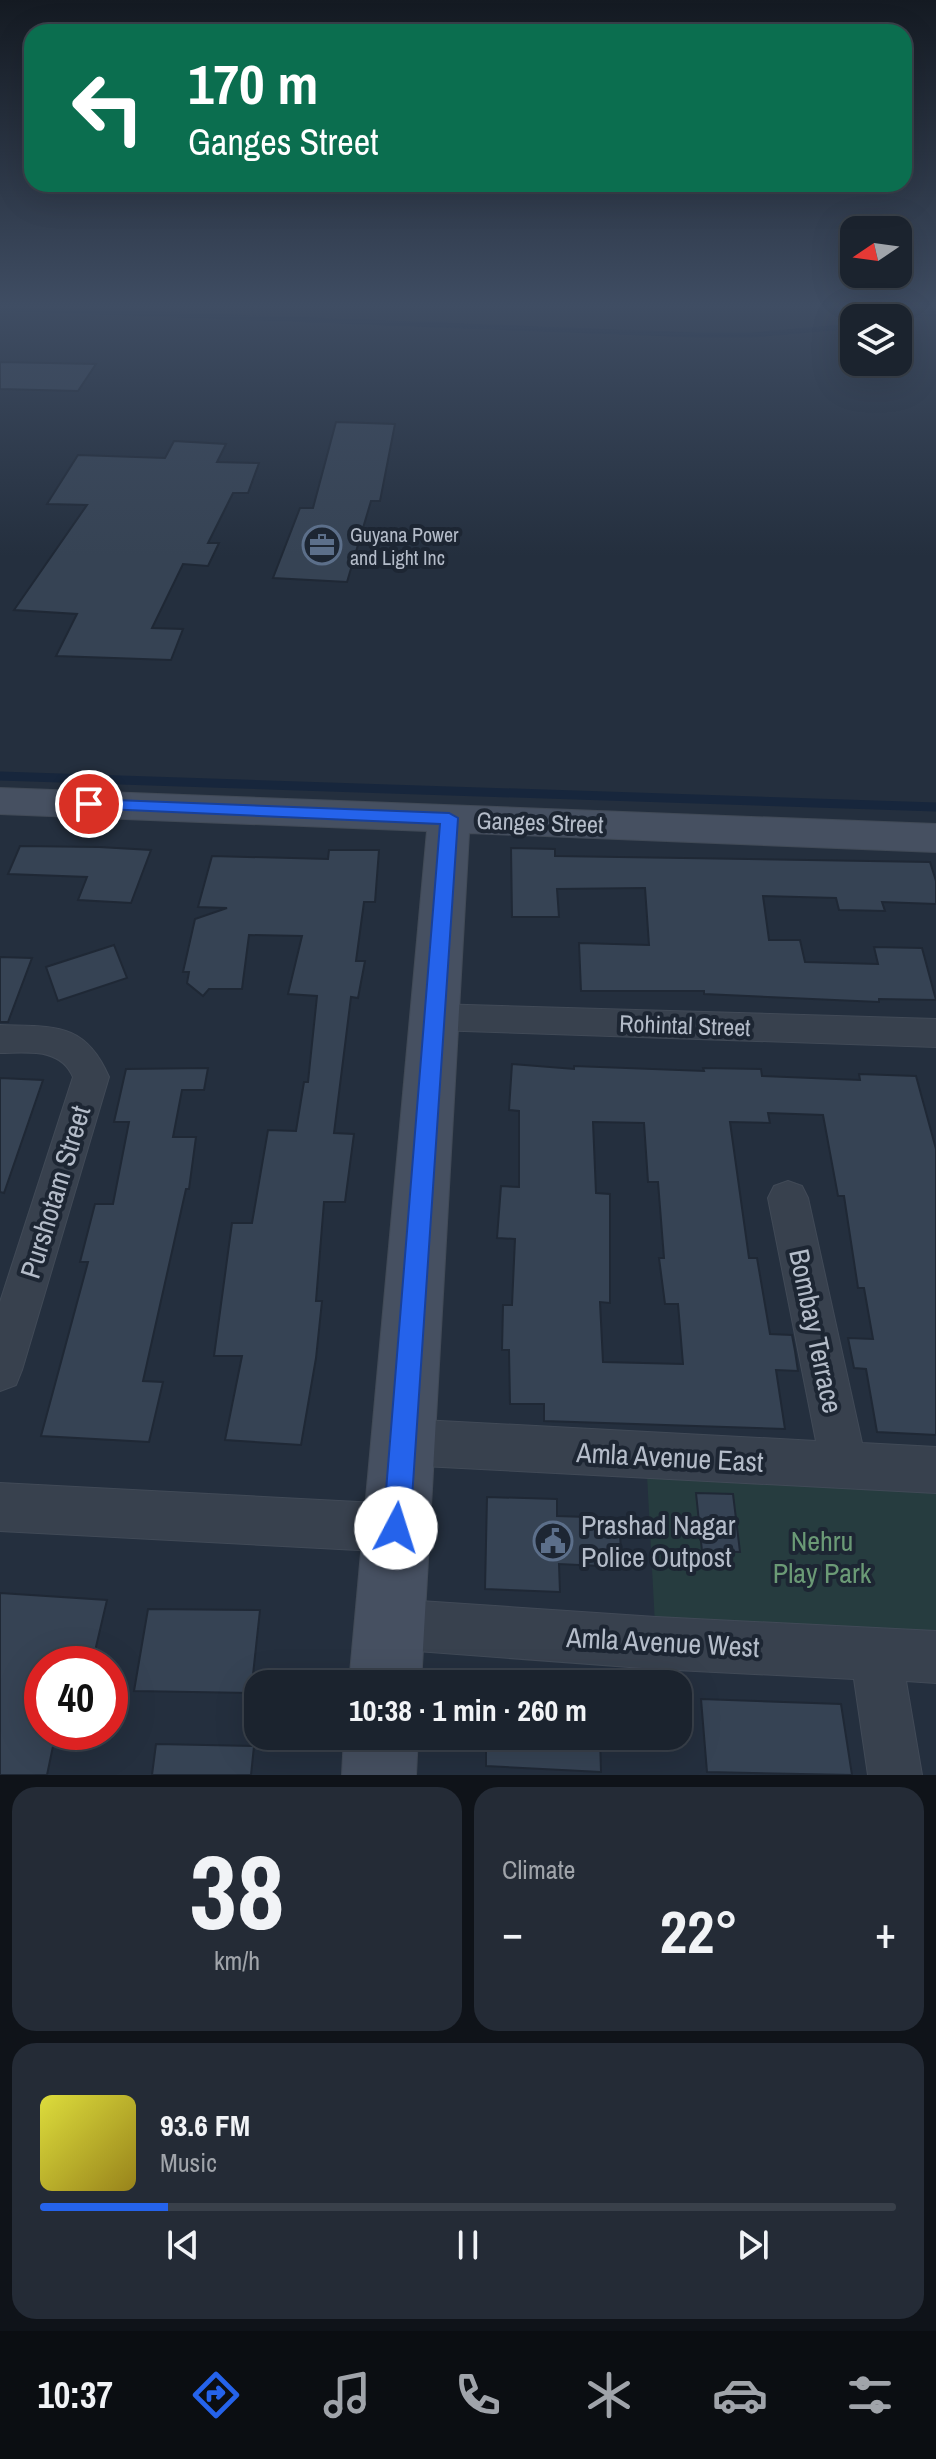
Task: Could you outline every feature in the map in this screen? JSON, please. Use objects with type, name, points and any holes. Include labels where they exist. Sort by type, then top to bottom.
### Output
[{"type":"street","name":"Ganges Street","points":[[0,801],[936,838]]},
{"type":"street","points":[[386,1670],[449,818]]},
{"type":"street","name":"Rohintal Street","points":[[434,1017],[936,1033]]},
{"type":"street","name":"Purshotam Street","points":[[0,1039],[48,1041],[75,1047],[86,1061],[91,1077],[6,1329],[0,1370]]},
{"type":"street","name":"Bombay Terrace","points":[[788,1198],[844,1465]]},
{"type":"street","name":"Amla Avenue East","points":[[403,1442],[936,1470]]},
{"type":"street","points":[[0,1507],[396,1528]]},
{"type":"street","name":"Amla Avenue West","points":[[390,1624],[656,1643],[936,1657]]},
{"type":"street","points":[[876,1653],[895,1775]]},
{"type":"street","points":[[379,1775],[380,1750]]},
{"type":"green space","name":"Nehru Play Park","points":[[646,1456],[936,1469],[936,1656],[656,1643]]},
{"type":"building","points":[[336,422],[395,424],[380,501],[371,501],[347,582],[273,578],[300,508],[313,508]]},
{"type":"building","points":[[174,441],[226,444],[217,462],[259,463],[248,493],[233,493],[208,543],[219,543],[208,566],[183,564],[152,628],[183,629],[171,660],[56,656],[77,614],[14,610],[87,505],[47,504],[78,455],[165,458]]},
{"type":"building","points":[[20,846],[151,850],[131,903],[78,900],[87,877],[8,874]]},
{"type":"building","points":[[511,848],[555,849],[555,856],[930,862],[936,881],[936,904],[882,902],[885,911],[839,910],[836,898],[763,896],[769,940],[800,940],[805,962],[878,964],[874,947],[922,948],[936,1000],[879,999],[879,1002],[704,994],[704,991],[581,991],[579,943],[649,945],[645,888],[557,889],[559,917],[512,917]]},
{"type":"building","points":[[329,850],[379,850],[375,902],[364,902],[356,961],[365,961],[358,998],[351,997],[334,1133],[354,1134],[345,1202],[324,1202],[316,1301],[322,1301],[301,1445],[225,1440],[242,1356],[214,1356],[232,1223],[252,1223],[268,1130],[296,1131],[304,1082],[308,1082],[317,996],[288,994],[302,936],[249,935],[242,989],[209,989],[203,996],[187,983],[189,972],[183,972],[195,919],[227,908],[198,907],[212,856],[328,859]]},
{"type":"building","points":[[114,945],[127,978],[58,1001],[46,967]]},
{"type":"building","points":[[0,957],[32,958],[8,1022],[0,1022]]},
{"type":"building","points":[[512,1064],[574,1069],[574,1066],[704,1071],[703,1068],[761,1069],[762,1076],[860,1080],[859,1074],[916,1076],[936,1149],[936,1435],[877,1432],[866,1369],[854,1368],[848,1338],[873,1339],[864,1288],[858,1288],[844,1196],[838,1196],[823,1115],[768,1113],[770,1123],[730,1122],[749,1258],[757,1258],[770,1334],[792,1335],[795,1351],[798,1371],[776,1370],[785,1429],[544,1421],[544,1404],[510,1404],[509,1350],[502,1350],[503,1305],[512,1305],[515,1239],[497,1238],[501,1186],[519,1187],[519,1111],[509,1110]],"holes":[[[593,1122],[644,1123],[648,1182],[658,1182],[664,1258],[659,1258],[665,1304],[678,1304],[683,1364],[603,1362],[600,1302],[610,1303],[610,1194],[596,1193]]]},
{"type":"building","points":[[208,1068],[204,1090],[182,1090],[173,1137],[196,1137],[189,1189],[186,1189],[143,1381],[163,1382],[149,1442],[41,1436],[88,1262],[80,1262],[95,1204],[113,1204],[129,1122],[114,1122],[126,1069]]},
{"type":"building","points":[[0,1078],[43,1080],[4,1193],[0,1192]]},
{"type":"building","points":[[696,1493],[733,1494],[740,1552],[702,1551]]},
{"type":"building","name":"Prashad Nagar Police Outpost","points":[[487,1497],[557,1499],[557,1516],[619,1518],[622,1567],[559,1564],[560,1592],[485,1589]]},
{"type":"building","points":[[0,1593],[107,1600],[96,1646],[24,1646],[24,1750],[52,1750],[47,1775],[0,1775]]},
{"type":"building","points":[[148,1609],[260,1610],[253,1670],[244,1670],[244,1693],[134,1691]]},
{"type":"building","points":[[701,1699],[841,1704],[852,1775],[707,1772]]},
{"type":"building","points":[[156,1744],[244,1746],[244,1750],[254,1750],[251,1775],[152,1775]]},
{"type":"building","points":[[486,1750],[600,1750],[601,1772],[486,1766]]},
{"type":"waterway","points":[[0,776],[936,807]]},
{"type":"place","name":"Guyana Power and Light Inc","points":[[322,545]]},
{"type":"place","name":"Prashad Nagar Police Outpost","points":[[553,1541]]},
{"type":"route","points":[[89,804],[449,818],[396,1528]]}]
